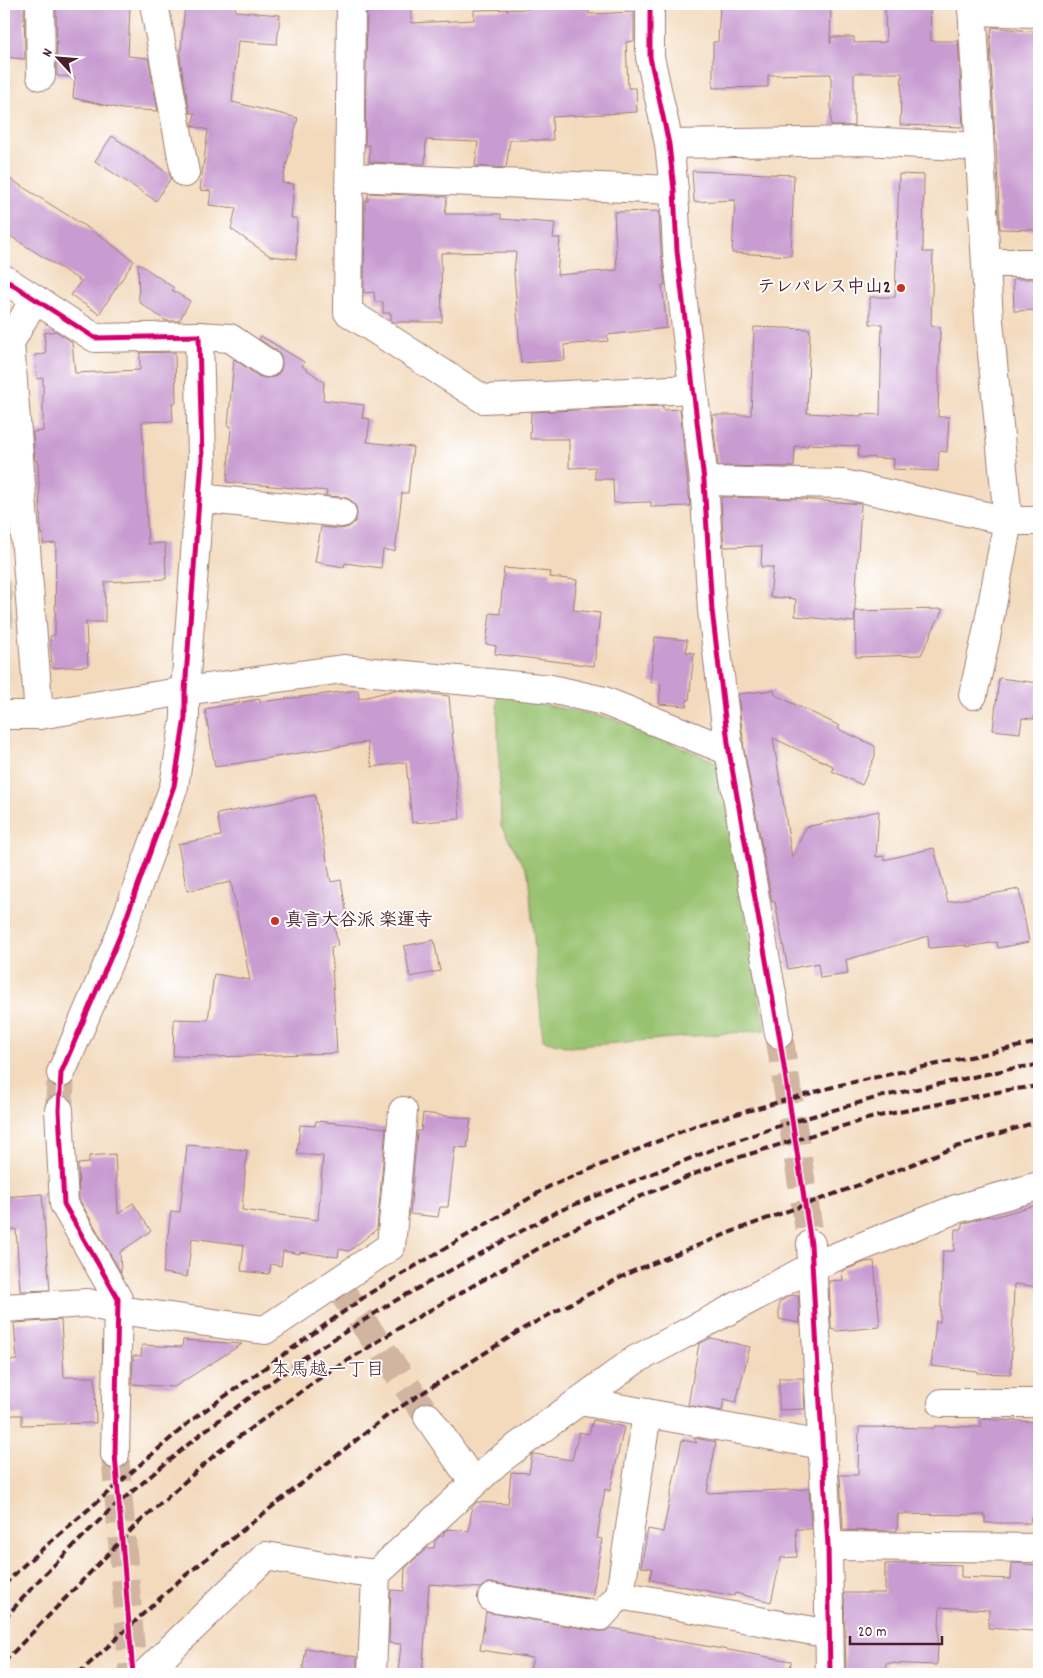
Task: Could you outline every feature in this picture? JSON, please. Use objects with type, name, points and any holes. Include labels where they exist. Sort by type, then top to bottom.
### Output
[{"type":"street","points":[[40,4],[41,76]]},
{"type":"street","points":[[154,4],[184,173]]},
{"type":"street","points":[[351,4],[348,312],[483,399],[693,389]]},
{"type":"street","points":[[650,4],[650,57],[669,144],[674,190],[677,251],[704,481],[712,610],[729,751],[779,1034]]},
{"type":"street","points":[[974,695],[1008,521],[989,321],[972,8],[1039,13]]},
{"type":"street","points":[[669,144],[864,141],[979,147]]},
{"type":"street","points":[[350,177],[674,190]]},
{"type":"street","points":[[987,263],[1039,263]]},
{"type":"street","points":[[4,279],[95,338],[199,336],[230,338],[267,363]]},
{"type":"street","points":[[34,299],[10,343],[39,715]]},
{"type":"street","points":[[61,1073],[119,938],[174,786],[185,718],[185,691],[202,460],[199,336]]},
{"type":"street","points":[[704,481],[843,484],[1008,521],[1039,521]]},
{"type":"street","points":[[199,498],[342,513]]},
{"type":"street","points":[[4,715],[39,715],[185,691],[343,669],[551,689],[604,701],[729,751]]},
{"type":"street","points":[[59,1110],[64,1204],[118,1299],[115,1454]]},
{"type":"street","points":[[4,1308],[87,1303],[118,1310],[265,1330],[391,1246],[403,1111]]},
{"type":"street","points":[[372,1674],[376,1574],[498,1461],[636,1360],[812,1255],[878,1240],[956,1209],[1039,1186]]},
{"type":"street","points":[[812,1255],[828,1546],[830,1674]]},
{"type":"street","points":[[580,1401],[822,1445]]},
{"type":"street","points":[[942,1403],[1039,1403]]},
{"type":"street","points":[[492,1598],[601,1616],[620,1595],[647,1413]]},
{"type":"street","points":[[428,1417],[474,1483]]},
{"type":"street","points":[[828,1546],[1039,1548]]},
{"type":"street","points":[[145,1674],[266,1556],[376,1574]]},
{"type":"street","points":[[620,1595],[829,1634]]},
{"type":"green space","points":[[4,575],[9,575],[12,629],[4,630]]},
{"type":"green space","points":[[497,695],[614,719],[719,763],[765,1030],[569,1047],[543,1040],[528,873],[501,826]]},
{"type":"building","points":[[4,4],[24,4],[25,59],[4,57]]},
{"type":"building","points":[[56,4],[130,4],[128,56],[148,58],[158,111],[122,109],[73,98],[75,77],[57,76]]},
{"type":"building","points":[[185,4],[236,4],[235,11],[280,15],[277,44],[238,41],[232,102],[298,118],[282,183],[294,184],[291,218],[297,218],[296,259],[270,256],[231,229],[236,208],[209,205],[211,191],[200,190],[208,130],[192,126],[195,113],[190,113],[180,60]]},
{"type":"building","points":[[367,4],[411,4],[411,23],[474,20],[474,10],[528,9],[528,4],[589,5],[589,14],[634,12],[634,41],[626,42],[628,88],[636,88],[637,112],[552,117],[553,140],[510,140],[506,168],[475,166],[478,142],[426,140],[425,164],[369,162],[370,145],[365,145]]},
{"type":"building","points":[[720,4],[831,4],[830,43],[831,37],[854,37],[854,43],[886,42],[885,4],[930,4],[931,41],[958,41],[963,127],[900,125],[902,73],[854,73],[854,126],[831,126],[831,74],[768,75],[768,87],[713,88],[713,42],[718,42]]},
{"type":"building","points":[[992,27],[1039,32],[1039,137],[1037,169],[1039,169],[1039,230],[1000,229],[990,40]]},
{"type":"building","points":[[112,136],[169,174],[171,178],[156,201],[95,161]]},
{"type":"building","points":[[692,171],[794,175],[791,256],[732,253],[735,200],[694,202]]},
{"type":"building","points":[[899,174],[924,175],[923,252],[933,252],[931,326],[940,327],[938,417],[949,417],[947,452],[939,451],[938,471],[893,469],[894,459],[858,457],[859,446],[808,444],[808,446],[795,446],[794,467],[718,466],[712,415],[751,415],[754,327],[810,329],[807,413],[861,416],[861,414],[880,415],[882,324],[870,324],[870,297],[895,297]]},
{"type":"building","points":[[4,175],[102,237],[134,261],[99,314],[71,295],[81,281],[4,232]]},
{"type":"building","points":[[368,193],[447,197],[445,214],[501,214],[501,219],[555,223],[553,238],[560,238],[557,275],[617,270],[614,212],[659,211],[665,285],[662,285],[667,328],[607,335],[608,341],[564,345],[565,360],[521,363],[514,272],[516,252],[441,253],[442,322],[392,322],[391,313],[383,313],[383,302],[375,302],[374,292],[364,293],[365,201],[368,201]]},
{"type":"building","points":[[138,263],[174,288],[172,290],[190,301],[179,321],[166,321],[139,302]]},
{"type":"building","points":[[1013,279],[1039,279],[1039,310],[1014,311]]},
{"type":"building","points":[[56,331],[72,342],[75,373],[140,370],[140,353],[175,352],[176,403],[172,403],[173,421],[142,422],[148,544],[165,543],[166,579],[105,582],[105,622],[86,622],[88,666],[52,668],[50,636],[55,635],[56,543],[43,544],[38,461],[35,461],[33,432],[43,431],[43,378],[37,379],[35,355],[46,354],[44,333]]},
{"type":"building","points":[[261,336],[304,362],[302,366],[324,382],[323,400],[364,405],[362,418],[370,419],[367,442],[413,447],[408,493],[402,493],[395,551],[383,550],[381,568],[345,563],[344,567],[315,562],[321,527],[341,529],[349,527],[355,522],[357,515],[356,507],[351,500],[344,497],[326,496],[327,491],[227,482],[231,426],[228,426],[234,359],[258,376],[265,378],[274,377],[280,372],[282,365],[281,356],[276,350],[259,339]]},
{"type":"building","points":[[663,406],[663,410],[680,409],[690,506],[651,507],[651,502],[614,503],[613,479],[595,479],[595,467],[569,468],[569,439],[530,439],[531,412]]},
{"type":"building","points":[[721,497],[801,499],[861,504],[854,622],[795,616],[796,599],[770,597],[773,567],[761,567],[762,546],[724,547]]},
{"type":"building","points":[[4,512],[7,512],[9,536],[4,536]]},
{"type":"building","points":[[504,568],[551,572],[550,577],[577,580],[573,610],[600,613],[594,666],[495,654],[496,646],[486,644],[490,613],[500,614]]},
{"type":"building","points":[[943,609],[921,655],[856,657],[855,611]]},
{"type":"building","points":[[655,637],[687,640],[686,652],[694,653],[687,706],[659,704],[661,684],[650,682]]},
{"type":"building","points":[[999,678],[1038,683],[1034,719],[1022,718],[1020,733],[993,730]]},
{"type":"building","points":[[358,690],[359,699],[395,690],[449,696],[460,819],[412,823],[406,762],[372,767],[367,742],[215,767],[205,709],[260,699],[260,702]]},
{"type":"building","points":[[774,690],[775,695],[840,726],[838,729],[875,746],[875,756],[862,785],[832,771],[833,766],[773,738],[792,857],[806,827],[879,811],[876,857],[884,856],[884,860],[934,848],[948,902],[1019,889],[1029,942],[998,948],[997,942],[966,947],[966,945],[929,948],[928,936],[846,960],[848,974],[820,978],[818,963],[788,969],[775,902],[772,902],[744,749],[738,694]]},
{"type":"building","points":[[315,795],[331,882],[341,880],[348,922],[334,925],[338,946],[331,947],[337,1053],[217,1057],[173,1056],[174,1019],[208,1020],[214,974],[250,980],[231,882],[187,891],[178,844],[221,836],[217,814]]},
{"type":"building","points":[[434,940],[440,971],[410,977],[404,946]]},
{"type":"building","points":[[423,1113],[471,1119],[467,1148],[455,1147],[448,1207],[440,1207],[438,1217],[410,1214],[417,1131],[421,1131]]},
{"type":"building","points":[[316,1121],[386,1128],[377,1229],[349,1251],[339,1249],[338,1257],[283,1251],[281,1266],[271,1264],[269,1274],[241,1271],[244,1245],[192,1238],[187,1277],[163,1273],[171,1211],[180,1212],[187,1145],[247,1150],[242,1210],[318,1220],[323,1156],[297,1154],[300,1125],[315,1126]]},
{"type":"building","points":[[115,1154],[118,1214],[133,1203],[151,1231],[120,1252],[121,1273],[79,1199],[78,1164],[89,1163],[89,1156]]},
{"type":"building","points":[[42,1194],[50,1290],[20,1291],[16,1229],[4,1230],[4,1197]]},
{"type":"building","points":[[1039,1204],[1039,1287],[1014,1284],[1011,1374],[977,1373],[977,1371],[931,1366],[936,1321],[940,1322],[943,1251],[954,1251],[955,1229],[962,1229],[962,1224],[988,1216],[994,1217]]},
{"type":"building","points":[[874,1261],[880,1327],[838,1331],[831,1329],[829,1281],[843,1280],[842,1271],[865,1262]]},
{"type":"building","points":[[792,1295],[798,1296],[800,1323],[779,1319],[779,1302]]},
{"type":"building","points":[[61,1320],[64,1377],[95,1377],[96,1423],[22,1425],[22,1415],[4,1415],[4,1361],[17,1360],[14,1323]]},
{"type":"building","points":[[711,1338],[750,1347],[736,1402],[724,1399],[722,1411],[688,1405],[699,1344]]},
{"type":"building","points":[[183,1340],[242,1344],[174,1387],[132,1384],[133,1356],[141,1356],[142,1345],[182,1347]]},
{"type":"building","points":[[779,1378],[803,1378],[805,1409],[779,1410]]},
{"type":"building","points":[[981,1419],[1039,1422],[1039,1517],[1031,1517],[1030,1523],[985,1523],[985,1515],[898,1514],[897,1531],[843,1530],[840,1475],[858,1475],[859,1427],[981,1427]]},
{"type":"building","points":[[593,1420],[624,1427],[610,1491],[605,1489],[597,1538],[602,1539],[592,1599],[495,1583],[487,1583],[480,1588],[429,1584],[422,1674],[398,1674],[401,1644],[389,1643],[391,1590],[404,1591],[405,1568],[427,1548],[434,1548],[435,1541],[440,1536],[443,1536],[444,1532],[448,1529],[469,1531],[472,1507],[477,1502],[508,1504],[511,1472],[529,1473],[532,1455],[572,1460],[579,1432],[589,1434]]},
{"type":"building","points":[[694,1438],[716,1442],[707,1493],[809,1489],[811,1529],[796,1529],[797,1557],[781,1558],[771,1602],[735,1593],[734,1596],[650,1580],[652,1568],[641,1567],[648,1529],[663,1532],[682,1440],[697,1443]]},
{"type":"building","points":[[1012,1563],[1039,1565],[1039,1589],[1037,1589],[1034,1631],[988,1628],[989,1610],[940,1607],[937,1665],[886,1663],[885,1674],[846,1674],[844,1593],[885,1593],[885,1564],[961,1565],[961,1577],[1011,1579]]},
{"type":"building","points":[[486,1612],[598,1631],[606,1631],[611,1628],[791,1661],[790,1674],[529,1674],[533,1658],[480,1650]]},
{"type":"building","points":[[306,1648],[357,1657],[357,1674],[302,1674]]},
{"type":"tunnel","points":[[779,1034],[811,1244]]},
{"type":"tunnel","points":[[59,1110],[61,1073]]},
{"type":"tunnel","points":[[336,1283],[428,1417]]},
{"type":"tunnel","points":[[115,1454],[133,1674]]},
{"type":"railway","points":[[4,1585],[24,1565],[193,1419],[370,1293],[550,1186],[697,1125],[840,1085],[1039,1042]]},
{"type":"railway","points":[[4,1619],[40,1579],[109,1511],[203,1432],[305,1357],[393,1302],[556,1212],[721,1146],[785,1124],[879,1097],[1015,1068],[1039,1065]]},
{"type":"railway","points":[[4,1662],[135,1526],[218,1452],[317,1380],[404,1325],[569,1231],[639,1197],[721,1163],[788,1142],[874,1117],[1008,1090],[1039,1086]]},
{"type":"railway","points":[[78,1674],[181,1579],[388,1415],[524,1328],[631,1272],[953,1148],[1039,1121]]},
{"type":"cycle path","points":[[650,4],[650,57],[669,144],[674,190],[677,251],[704,481],[712,610],[729,751],[779,1034],[811,1244],[828,1546],[830,1674]]},
{"type":"cycle path","points":[[4,279],[95,338],[199,336],[202,459],[185,691],[185,718],[174,786],[119,938],[61,1073],[59,1110],[64,1204],[118,1299],[115,1454],[133,1674]]},
{"type":"place","name":"テレパレス中山2","points":[[901,288]]},
{"type":"place","name":"真言大谷派 楽運寺","points":[[275,921]]},
{"type":"district","name":"本馬越一丁目","points":[[328,1371]]}]
